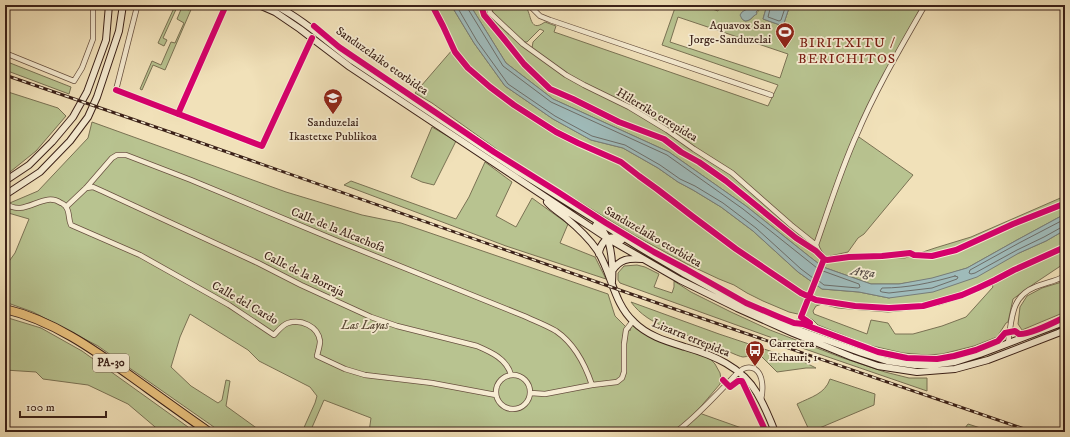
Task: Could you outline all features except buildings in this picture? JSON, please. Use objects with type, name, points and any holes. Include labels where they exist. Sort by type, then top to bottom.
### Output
[{"type":"highway","name":"PA-30","points":[[5,309],[39,320],[84,344],[209,432]]},
{"type":"main road","points":[[5,181],[29,165],[52,142],[73,117],[87,92],[106,40],[109,5]]},
{"type":"main road","points":[[5,195],[40,172],[70,141],[88,117],[97,97],[119,31],[123,5]]},
{"type":"main road","name":"Sanduzelaiko etorbidea","points":[[259,5],[275,12],[350,67],[541,191],[673,267],[794,331]]},
{"type":"main road","name":"Sanduzelaiko etorbidea","points":[[275,5],[306,24],[353,61],[607,238],[680,280],[737,308],[794,331]]},
{"type":"main road","name":"Lizarra errepidea","points":[[541,191],[550,206],[581,230],[590,240],[600,256],[622,308],[633,321],[648,334],[661,340],[705,353],[724,362],[739,372],[761,400]]},
{"type":"main road","points":[[643,259],[633,258],[621,261],[611,261],[600,256],[599,250],[607,238],[616,237],[657,261],[673,267]]},
{"type":"main road","name":"Lizarra errepidea","points":[[607,238],[611,261],[612,282]]},
{"type":"main road","points":[[612,271],[621,261]]},
{"type":"main road","points":[[794,331],[887,361],[915,365],[932,365],[955,362],[980,354],[1065,321]]},
{"type":"main road","points":[[794,331],[852,358],[878,366],[916,372],[955,369],[988,360],[1065,330]]},
{"type":"main road","points":[[761,400],[775,432]]},
{"type":"street","points":[[5,53],[74,81],[82,68],[93,39],[94,5]]},
{"type":"street","points":[[178,114],[226,5]]},
{"type":"street","name":"Hilerriko errepidea","points":[[489,5],[490,13],[523,44],[566,75],[629,107],[732,173],[816,245],[823,261]]},
{"type":"street","points":[[529,5],[540,16],[550,20],[771,95]]},
{"type":"street","points":[[816,245],[856,135],[876,93],[925,5]]},
{"type":"street","points":[[137,7],[116,90],[262,146],[312,38]]},
{"type":"street","name":"Calle de la Alcachofa","points":[[66,207],[86,188],[112,158],[117,155],[126,155],[547,326],[567,340],[578,353],[586,366],[592,385]]},
{"type":"street","name":"Calle de la Borraja","points":[[86,188],[93,187],[102,191],[371,317],[397,326],[477,346],[488,351],[502,361],[509,369],[511,375]]},
{"type":"street","points":[[5,203],[10,207],[21,209],[42,201],[55,200],[66,207]]},
{"type":"street","name":"Calle del Cardo","points":[[66,207],[71,225],[140,255],[229,305],[274,335],[284,325],[289,323],[302,322],[311,326],[316,332],[320,341],[317,356],[345,369],[365,375],[496,394]]},
{"type":"street","points":[[794,331],[805,308],[823,261],[849,257],[910,253]]},
{"type":"street","points":[[1008,343],[1014,307],[1019,297],[1033,287],[1065,276]]},
{"type":"street","points":[[531,393],[545,394],[592,385],[618,382],[622,378],[624,372],[624,344],[626,330],[633,321]]},
{"type":"street","name":"Lizarra errepidea","points":[[676,432],[744,368],[752,367],[759,373],[761,377],[761,400]]},
{"type":"street","points":[[516,375],[525,379],[531,393],[530,398],[523,407],[513,409],[503,406],[498,399],[496,389],[501,380],[506,376],[516,375]]},
{"type":"green space","points":[[168,5],[178,5],[163,38],[167,40],[164,46],[158,43],[174,8]]},
{"type":"green space","points":[[191,5],[193,5],[165,70],[153,65],[142,90],[140,89],[152,61],[161,65],[171,42],[175,43],[184,23],[177,19],[182,7],[189,10]]},
{"type":"green space","points":[[430,5],[451,5],[474,43],[505,86],[553,119],[591,140],[623,148],[721,207],[753,231],[798,272],[822,289],[859,292],[889,298],[1019,253],[1046,241],[1065,230],[1065,263],[1013,299],[1008,322],[997,337],[974,346],[942,354],[927,355],[903,353],[868,345],[818,325],[813,320],[802,315],[789,312],[763,301],[734,285],[687,264],[632,234],[512,160],[432,103],[415,93],[453,49]],"holes":[[[992,285],[993,287],[966,317],[942,326],[913,334],[895,334],[888,323],[871,320],[867,334],[814,314],[813,311],[816,306],[822,304],[838,308],[888,312],[909,310],[939,305],[965,297]]]},
{"type":"green space","points":[[470,5],[487,5],[488,13],[496,22],[563,74],[567,73],[532,48],[533,42],[544,31],[540,29],[527,42],[525,42],[499,20],[492,10],[491,5],[523,5],[526,7],[531,20],[535,25],[545,22],[556,26],[554,32],[768,106],[778,85],[662,45],[676,5],[701,5],[718,11],[720,5],[754,5],[753,9],[745,10],[742,19],[748,21],[762,8],[761,5],[767,5],[763,19],[783,26],[790,5],[925,5],[856,135],[913,175],[864,234],[858,238],[848,252],[830,256],[905,258],[971,237],[1065,196],[1065,214],[967,268],[932,279],[899,284],[871,284],[823,267],[746,206],[669,152],[553,99],[506,63]],"holes":[[[678,17],[788,54],[780,78],[670,42]]]},
{"type":"green space","points":[[5,61],[71,87],[69,94],[5,70]]},
{"type":"green space","points":[[5,91],[58,108],[66,116],[36,151],[5,176]]},
{"type":"green space","name":"Las Layas","points":[[92,122],[286,192],[362,215],[401,223],[608,294],[615,316],[630,331],[633,321],[661,340],[705,353],[715,364],[720,373],[721,379],[720,384],[697,411],[750,432],[369,432],[371,418],[324,400],[310,432],[302,432],[317,396],[310,387],[259,361],[248,350],[190,314],[180,337],[171,367],[191,386],[218,403],[222,400],[226,380],[230,381],[226,406],[262,432],[221,432],[98,346],[33,312],[5,302],[5,267],[15,253],[29,219],[5,212],[5,205],[38,191],[88,138]]},
{"type":"green space","points":[[432,127],[456,141],[434,185],[411,177]]},
{"type":"green space","points":[[485,162],[512,182],[496,216],[516,227],[532,198],[568,224],[560,243],[595,257],[606,279],[506,246],[344,185],[351,181],[456,219],[469,197]]},
{"type":"green space","points":[[637,265],[659,274],[654,287],[672,293],[674,281],[691,292],[770,330],[843,358],[885,372],[909,378],[927,378],[927,391],[767,336],[620,283],[618,280],[618,273],[624,266]]},
{"type":"green space","points":[[1065,281],[1065,312],[1022,330],[1018,324],[1020,307],[1027,296],[1042,288]]},
{"type":"green space","points":[[631,302],[719,334],[806,363],[816,368],[777,372],[759,354],[745,357],[741,356],[667,328],[647,317]]},
{"type":"green space","points":[[5,317],[41,328],[82,351],[195,432],[161,432],[128,404],[88,385],[43,379],[36,372],[5,370]]},
{"type":"green space","points":[[830,379],[875,394],[874,405],[810,432],[797,404],[821,392],[828,384]]},
{"type":"green space","points":[[968,424],[993,432],[962,432]]},
{"type":"water","points":[[451,5],[470,5],[506,63],[553,99],[669,152],[746,206],[823,267],[871,284],[899,284],[932,278],[967,268],[1065,214],[1065,230],[1046,241],[1019,253],[977,277],[933,292],[889,298],[859,292],[822,289],[798,272],[753,231],[721,207],[623,148],[591,140],[553,119],[505,86],[474,43]]},
{"type":"water","points":[[754,5],[761,5],[762,7],[756,12],[757,14],[749,20],[745,21],[742,19],[740,15],[742,12],[747,9],[753,9]]},
{"type":"water","points":[[767,5],[790,5],[783,26],[763,19]]},
{"type":"railway","points":[[5,75],[631,294],[1033,432]]},
{"type":"cycle path","points":[[178,114],[226,5]]},
{"type":"cycle path","points":[[432,5],[455,52],[468,68],[490,87],[514,105],[556,132],[621,162],[736,249],[801,293],[816,300],[855,306],[889,308],[923,306],[962,295],[1065,247]]},
{"type":"cycle path","points":[[481,5],[484,15],[524,64],[550,89],[619,122],[664,139],[681,152],[699,162],[726,181],[796,238],[816,251],[824,259]]},
{"type":"cycle path","points":[[314,26],[339,47],[494,152],[606,223],[654,252],[746,303],[794,323],[803,324],[878,352],[907,358],[937,359],[976,350],[998,341],[1005,333],[1015,331],[1019,334],[1024,334],[1042,328],[1065,317]]},
{"type":"cycle path","points":[[116,90],[262,146],[312,38]]},
{"type":"cycle path","points":[[824,259],[827,260],[910,253],[914,255],[932,256],[956,250],[1065,202]]},
{"type":"cycle path","points":[[810,323],[801,317],[824,259]]},
{"type":"cycle path","points":[[723,380],[730,387],[738,381],[742,381],[766,432]]},
{"type":"place","name":"Aquavox San Jorge-Sanduzelai","points":[[785,49]]},
{"type":"place","name":"Sanduzelai Ikastetxe Publikoa","points":[[333,115]]},
{"type":"place","name":"Carretera Echauri, 1","points":[[755,367]]},
{"type":"district","name":"BIRITXITU / BERICHITOS","points":[[847,52]]},
{"type":"water label","name":"Arga","points":[[863,272]]}]
